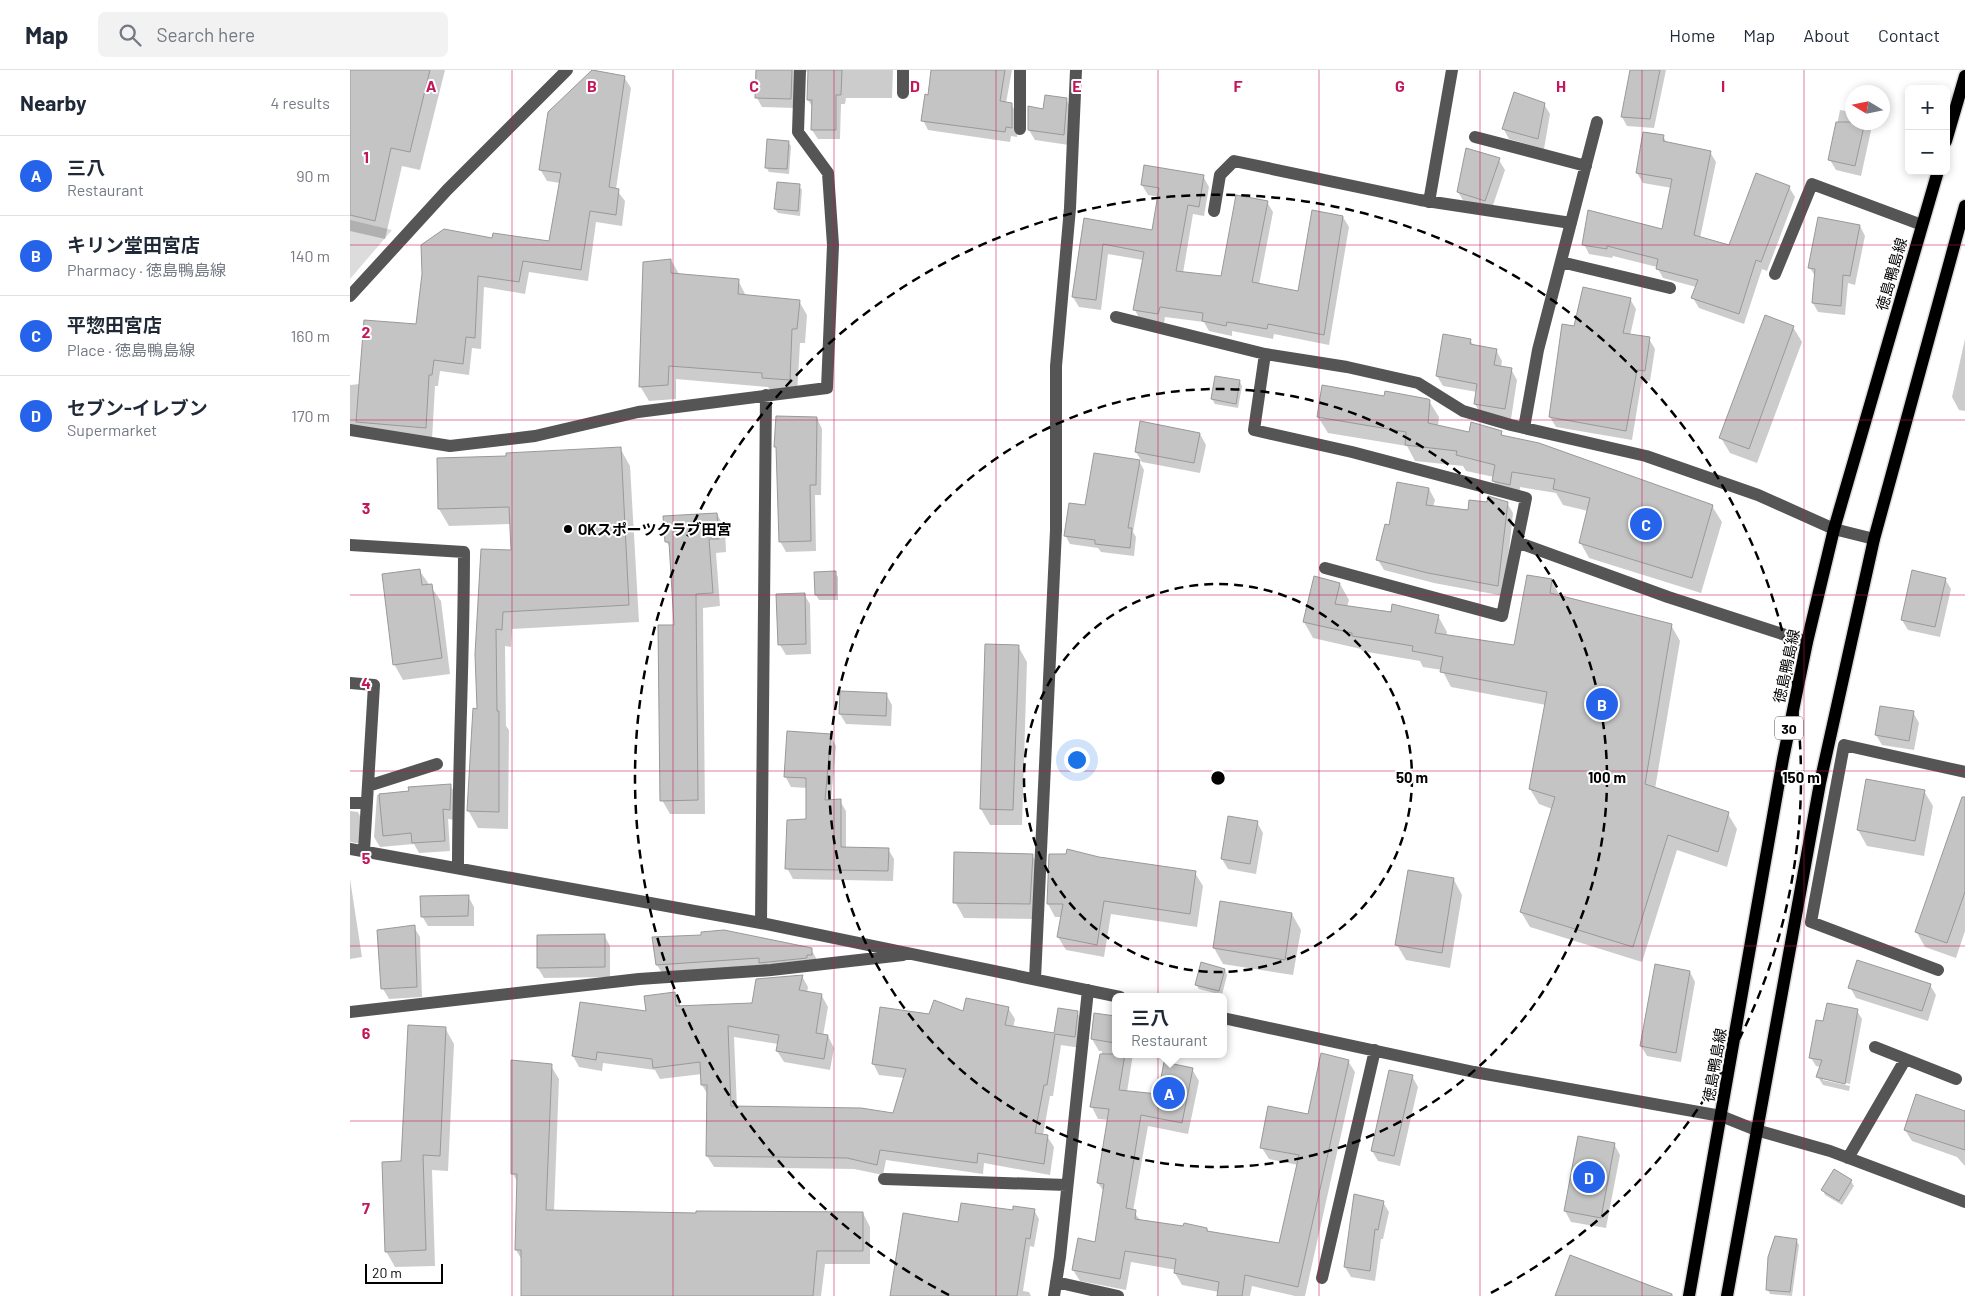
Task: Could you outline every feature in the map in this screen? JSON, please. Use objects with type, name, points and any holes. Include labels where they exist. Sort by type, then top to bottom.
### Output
[{"type":"main road","points":[[1949,130],[1965,76]]},
{"type":"main road","name":"徳島鴨島線","points":[[1689,1296],[1806,642],[1834,529],[1937,175]]},
{"type":"main road","points":[[1727,1296],[1820,783],[1874,539],[1961,233],[1965,206]]},
{"type":"street","points":[[350,296],[447,190],[567,70]]},
{"type":"street","points":[[350,430],[450,446],[535,436],[638,412],[827,388],[833,245],[828,173],[798,132],[800,70]]},
{"type":"street","points":[[902,93],[903,70]]},
{"type":"street","points":[[1020,70],[1020,130]]},
{"type":"street","points":[[1035,979],[1056,530],[1056,366],[1070,208],[1076,70]]},
{"type":"street","points":[[1429,202],[1452,70]]},
{"type":"street","points":[[1524,428],[1538,350],[1597,122]]},
{"type":"street","points":[[1475,137],[1586,166]]},
{"type":"street","points":[[1214,211],[1220,175],[1234,161],[1429,202],[1571,223]]},
{"type":"street","points":[[1775,274],[1812,184],[1922,225]]},
{"type":"street","points":[[1561,262],[1670,288]]},
{"type":"street","points":[[1116,317],[1265,354],[1348,366],[1418,384],[1463,411],[1524,428],[1646,456],[1758,495],[1834,529],[1874,539]]},
{"type":"street","points":[[1265,354],[1254,430],[1352,452],[1526,498],[1502,616],[1325,568]]},
{"type":"street","points":[[762,923],[766,395]]},
{"type":"street","points":[[1517,542],[1668,597],[1806,642]]},
{"type":"street","points":[[350,545],[464,552],[464,638],[458,762],[458,868]]},
{"type":"street","points":[[350,683],[374,685],[364,851]]},
{"type":"street","points":[[1938,970],[1812,922],[1844,745],[1965,772]]},
{"type":"street","points":[[368,786],[437,764]]},
{"type":"street","points":[[350,803],[367,803]]},
{"type":"street","points":[[350,849],[762,923],[1112,995]]},
{"type":"street","points":[[350,1012],[639,979],[771,970],[913,954]]},
{"type":"street","points":[[1054,1296],[1088,990]]},
{"type":"street","points":[[1227,1019],[1474,1072],[1721,1116],[1756,1130],[1848,1158],[1965,1202]]},
{"type":"street","points":[[1875,1047],[1956,1079]]},
{"type":"street","points":[[1322,1278],[1376,1050]]},
{"type":"street","points":[[1848,1158],[1905,1060]]},
{"type":"street","points":[[884,1179],[1067,1186]]},
{"type":"street","points":[[1056,1282],[1118,1296]]},
{"type":"shaded area","points":[[350,220],[392,230],[350,279]]},
{"type":"building","points":[[350,70],[430,70],[410,152],[391,148],[375,221],[350,215]]},
{"type":"building","points":[[592,70],[625,76],[609,187],[619,189],[616,215],[590,211],[581,270],[523,261],[519,282],[478,276],[475,338],[466,337],[463,364],[434,360],[432,375],[429,375],[426,428],[356,422],[364,320],[416,324],[422,274],[421,245],[444,229],[492,238],[493,233],[549,241],[561,173],[539,170],[548,112]]},
{"type":"building","points":[[756,70],[792,70],[791,99],[755,98]]},
{"type":"building","points":[[808,70],[842,70],[841,95],[836,95],[836,130],[811,130],[812,100],[807,100]]},
{"type":"building","points":[[931,70],[1005,70],[1000,101],[1012,103],[1012,128],[1006,127],[1005,132],[921,121],[925,94],[928,95]]},
{"type":"building","points":[[1630,70],[1660,70],[1650,119],[1621,117]]},
{"type":"building","points":[[1514,92],[1545,103],[1538,139],[1502,129]]},
{"type":"building","points":[[1045,95],[1067,98],[1064,135],[1028,130],[1028,106],[1043,109]]},
{"type":"building","points":[[1836,122],[1845,122],[1845,130],[1863,130],[1855,166],[1828,160]]},
{"type":"building","points":[[1643,132],[1664,135],[1663,141],[1711,151],[1694,235],[1729,245],[1756,173],[1790,186],[1761,262],[1756,260],[1739,314],[1691,298],[1698,280],[1656,269],[1658,259],[1607,246],[1607,249],[1582,245],[1588,210],[1662,229],[1672,179],[1636,173]]},
{"type":"building","points":[[767,139],[789,141],[787,169],[765,168]]},
{"type":"building","points":[[1466,148],[1500,158],[1485,201],[1457,192]]},
{"type":"building","points":[[1144,165],[1204,175],[1199,207],[1188,205],[1176,271],[1221,276],[1236,195],[1268,201],[1252,282],[1298,291],[1312,210],[1343,216],[1324,335],[1268,324],[1267,329],[1227,322],[1226,326],[1202,321],[1203,313],[1160,307],[1158,314],[1133,310],[1144,252],[1103,244],[1096,300],[1072,297],[1084,218],[1152,230],[1159,188],[1141,185]]},
{"type":"building","points":[[777,182],[800,184],[798,211],[774,209]]},
{"type":"building","points":[[1818,217],[1860,225],[1850,276],[1843,275],[1841,306],[1812,303],[1815,269],[1808,268]]},
{"type":"building","points":[[671,259],[671,273],[739,279],[738,294],[800,300],[797,329],[792,329],[790,380],[762,378],[762,373],[669,366],[668,385],[639,387],[643,262]]},
{"type":"building","points":[[1583,287],[1631,298],[1623,333],[1650,337],[1645,371],[1637,370],[1626,431],[1549,417],[1562,324],[1574,326]]},
{"type":"building","points":[[1765,315],[1794,326],[1749,449],[1719,438]]},
{"type":"building","points":[[1443,334],[1471,339],[1470,344],[1497,349],[1494,365],[1512,368],[1505,409],[1474,404],[1477,384],[1436,376]]},
{"type":"building","points":[[1215,376],[1240,380],[1236,404],[1211,399]]},
{"type":"building","points":[[1322,385],[1384,396],[1385,391],[1428,399],[1430,400],[1428,423],[1469,432],[1471,422],[1502,431],[1501,435],[1539,443],[1713,505],[1692,578],[1579,543],[1590,498],[1553,489],[1555,479],[1512,472],[1510,485],[1492,481],[1495,465],[1456,455],[1457,451],[1405,445],[1406,432],[1317,417]]},
{"type":"building","points":[[776,416],[817,417],[816,485],[810,485],[811,541],[779,542],[776,447],[774,447]]},
{"type":"building","points":[[1140,421],[1200,433],[1194,463],[1135,452]]},
{"type":"building","name":"OKスポーツクラブ田宮","points":[[621,447],[629,605],[503,612],[502,630],[496,629],[497,711],[499,711],[499,812],[467,811],[473,708],[477,709],[475,654],[481,549],[511,550],[509,507],[438,509],[437,458],[506,456],[506,453]]},
{"type":"building","points":[[1094,453],[1140,460],[1128,528],[1132,528],[1130,548],[1095,544],[1095,540],[1064,536],[1069,503],[1085,505]]},
{"type":"building","points":[[1397,482],[1429,488],[1426,505],[1468,510],[1469,500],[1487,502],[1488,496],[1508,502],[1498,586],[1428,573],[1376,560],[1385,524],[1389,525]]},
{"type":"building","points":[[717,513],[719,539],[709,539],[713,593],[696,594],[698,800],[660,801],[658,625],[674,625],[669,542],[665,542],[663,516]]},
{"type":"building","points":[[420,569],[422,585],[432,584],[442,658],[393,665],[382,574]]},
{"type":"building","points":[[1912,570],[1946,578],[1935,627],[1901,620]]},
{"type":"building","points":[[836,571],[836,595],[815,595],[814,572]]},
{"type":"building","points":[[1527,575],[1552,579],[1550,593],[1672,624],[1645,784],[1729,812],[1718,852],[1668,835],[1633,947],[1520,912],[1555,797],[1529,789],[1547,692],[1440,672],[1443,657],[1412,651],[1413,646],[1352,636],[1352,633],[1303,622],[1314,576],[1340,583],[1335,604],[1391,612],[1392,604],[1439,615],[1435,633],[1514,645]]},
{"type":"building","points":[[805,593],[806,644],[778,645],[776,594]]},
{"type":"building","points":[[985,644],[1019,645],[1013,810],[980,809]]},
{"type":"building","points":[[840,691],[887,693],[886,716],[839,714]]},
{"type":"building","points":[[1880,706],[1914,711],[1909,741],[1875,735]]},
{"type":"building","points":[[787,731],[831,734],[825,800],[841,799],[841,847],[889,848],[888,871],[785,869],[787,820],[806,819],[806,778],[784,777]]},
{"type":"building","points":[[1866,779],[1925,790],[1915,841],[1857,830]]},
{"type":"building","points":[[451,784],[450,810],[443,809],[445,841],[412,843],[411,833],[383,836],[379,794],[409,791],[408,787]]},
{"type":"building","points":[[1962,797],[1965,797],[1965,892],[1947,943],[1915,932]]},
{"type":"building","points":[[1228,816],[1258,821],[1250,864],[1221,859]]},
{"type":"building","points":[[1067,849],[1099,857],[1196,871],[1190,914],[1104,901],[1097,945],[1057,937],[1063,904],[1047,904],[1049,854],[1066,854]]},
{"type":"building","points":[[954,852],[1033,854],[1030,904],[953,903]]},
{"type":"building","points":[[1408,870],[1454,878],[1442,953],[1395,945]]},
{"type":"building","points":[[469,895],[468,916],[421,917],[420,896]]},
{"type":"building","points":[[1220,901],[1292,913],[1285,960],[1213,948]]},
{"type":"building","points":[[415,925],[417,987],[381,989],[377,930]]},
{"type":"building","points":[[724,930],[812,948],[812,955],[807,955],[807,958],[759,963],[759,958],[656,965],[652,937],[701,935],[701,932]]},
{"type":"building","points":[[605,934],[605,967],[537,968],[537,935]]},
{"type":"building","points":[[1857,960],[1931,984],[1922,1011],[1848,988]]},
{"type":"building","points":[[1201,962],[1225,969],[1219,991],[1195,985]]},
{"type":"building","points":[[1655,964],[1690,971],[1676,1053],[1640,1046]]},
{"type":"building","points":[[803,975],[799,990],[822,994],[816,1033],[828,1035],[824,1059],[776,1051],[779,1035],[728,1026],[731,1106],[861,1108],[893,1113],[906,1069],[872,1064],[880,1007],[929,1014],[934,1000],[963,1011],[966,998],[1009,1007],[1005,1025],[1054,1033],[1058,1008],[1078,1011],[1075,1037],[1055,1034],[1047,1085],[1044,1085],[1035,1133],[1048,1135],[1044,1164],[978,1153],[977,1163],[880,1150],[877,1165],[847,1158],[706,1156],[707,1085],[701,1085],[700,1062],[653,1068],[652,1059],[597,1052],[596,1060],[572,1056],[580,1002],[646,1011],[644,996],[675,992],[676,1006],[752,1003],[756,979]]},
{"type":"building","points":[[1827,1003],[1858,1009],[1845,1084],[1816,1077],[1822,1060],[1809,1058],[1816,1020],[1823,1021]]},
{"type":"building","points":[[1094,1013],[1112,1016],[1112,1042],[1091,1039]]},
{"type":"building","points":[[408,1025],[446,1027],[440,1156],[423,1155],[426,1250],[385,1252],[382,1162],[401,1161]]},
{"type":"building","points":[[1321,1053],[1349,1060],[1298,1287],[1245,1275],[1242,1296],[1217,1296],[1219,1282],[1174,1273],[1176,1259],[1125,1251],[1120,1279],[1072,1270],[1078,1238],[1095,1242],[1104,1184],[1097,1183],[1109,1109],[1090,1107],[1100,1054],[1112,1054],[1112,1058],[1124,1058],[1119,1090],[1158,1094],[1164,1062],[1193,1068],[1182,1123],[1141,1115],[1126,1208],[1136,1210],[1135,1219],[1183,1226],[1184,1223],[1207,1228],[1207,1231],[1279,1243],[1299,1155],[1260,1148],[1268,1106],[1308,1114]]},
{"type":"building","points":[[511,1060],[552,1064],[546,1210],[696,1213],[696,1211],[863,1212],[863,1251],[817,1251],[813,1296],[521,1296],[521,1250],[515,1250],[517,1174],[511,1174]]},
{"type":"building","points":[[1389,1070],[1413,1075],[1394,1156],[1371,1151]]},
{"type":"building","points":[[1916,1094],[1965,1111],[1965,1150],[1904,1130]]},
{"type":"building","points":[[1578,1136],[1615,1143],[1601,1218],[1564,1211]]},
{"type":"building","points":[[1834,1169],[1852,1180],[1839,1201],[1821,1190]]},
{"type":"building","points":[[1354,1194],[1384,1201],[1378,1230],[1375,1229],[1370,1271],[1344,1267]]},
{"type":"building","points":[[961,1203],[1013,1210],[1013,1206],[1035,1209],[1030,1239],[1026,1238],[1017,1296],[890,1296],[903,1213],[958,1222]]},
{"type":"building","points":[[1775,1236],[1797,1239],[1790,1292],[1766,1290],[1768,1257]]},
{"type":"building","points":[[1570,1255],[1672,1294],[1672,1296],[1555,1296]]},
{"type":"place","name":"平惣田宮店","points":[[1646,524]]},
{"type":"place","name":"OKスポーツクラブ田宮","points":[[568,529]]},
{"type":"place","name":"キリン堂田宮店","points":[[1602,704]]},
{"type":"place","name":"三八","points":[[1169,1093]]},
{"type":"place","name":"セブン-イレブン","points":[[1589,1177]]}]
